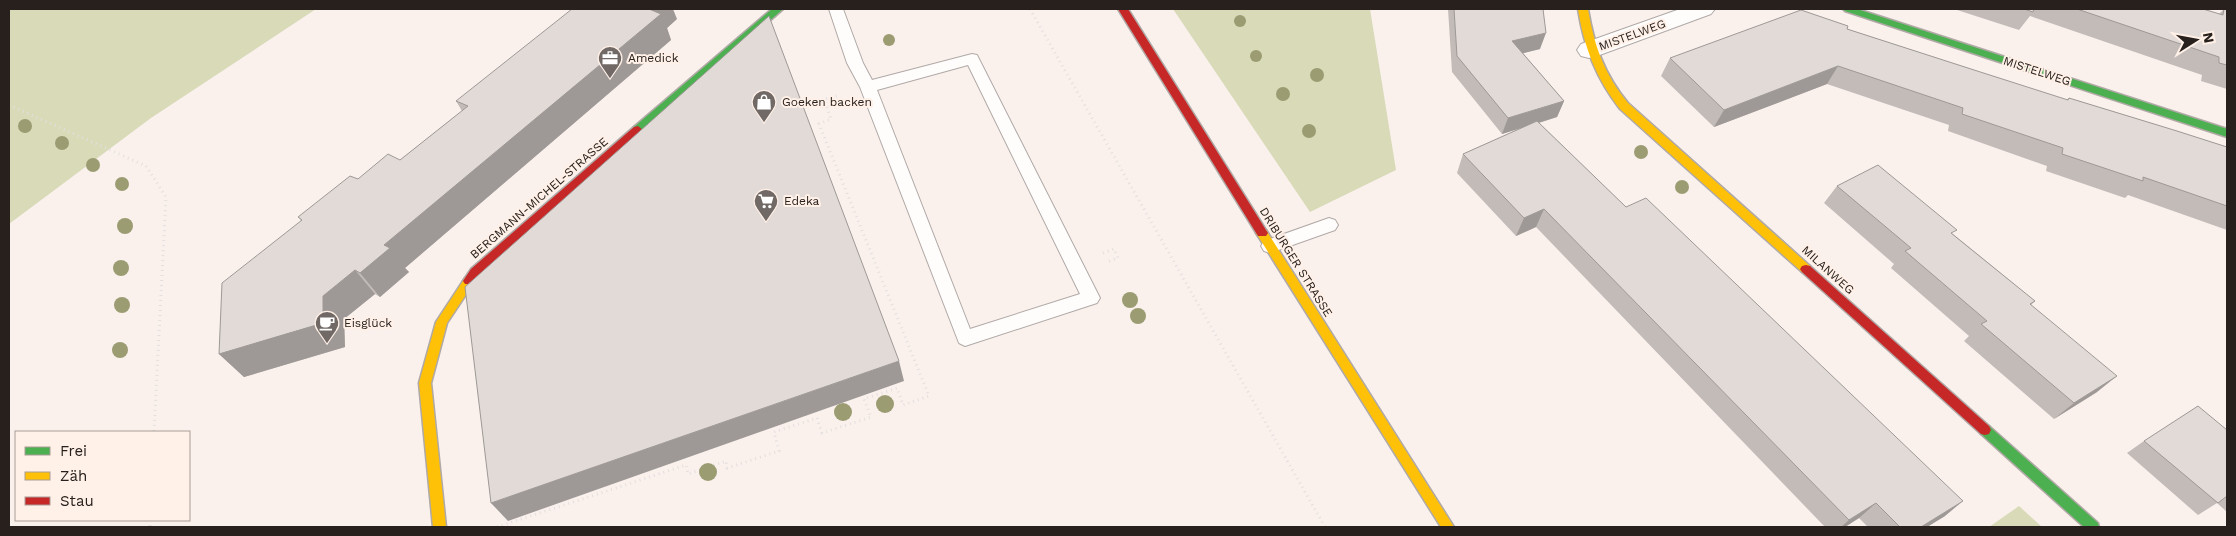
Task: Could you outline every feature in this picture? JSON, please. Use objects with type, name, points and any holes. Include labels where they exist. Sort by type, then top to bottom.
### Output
[{"type":"street","name":"BERGMANN-MICHEL-STRASSE","points":[[439,527],[425,384],[442,322],[469,281],[482,266],[778,9]]},
{"type":"street","name":"DRIBURGER STRASSE","points":[[1124,9],[1270,246],[1448,527]]},
{"type":"street","name":"MILANWEG","points":[[1583,9],[1589,50],[1605,85],[1624,106],[2094,527]]},
{"type":"street","name":"MISTELWEG","points":[[1589,50],[1703,9]]},
{"type":"street","name":"MISTELWEG","points":[[1848,9],[2227,134]]},
{"type":"lane","points":[[836,9],[855,63],[868,87],[966,338],[1091,298],[972,59],[868,87]]},
{"type":"lane","points":[[1270,246],[1329,224]]},
{"type":"path","points":[[1030,9],[1325,527]]},
{"type":"path","points":[[497,527],[686,465],[688,474],[726,461],[727,468],[779,451],[774,432],[817,418],[822,433],[870,417],[864,399],[897,388],[903,405],[929,396],[819,124],[831,119],[824,99]]},
{"type":"path","points":[[9,105],[146,166],[166,197],[154,431]]},
{"type":"path","points":[[1114,249],[1118,258]]},
{"type":"green space","points":[[9,9],[316,9],[151,118],[9,224]]},
{"type":"green space","points":[[1173,9],[1370,9],[1396,170],[1310,212]]},
{"type":"green space","points":[[2019,506],[2042,527],[1989,527]]},
{"type":"building","points":[[572,9],[649,9],[661,14],[384,245],[390,248],[360,273],[355,270],[323,296],[323,323],[219,354],[222,283],[302,220],[298,217],[350,176],[358,179],[388,154],[400,160],[468,106],[456,101]]},
{"type":"building","points":[[1454,9],[1543,9],[1546,33],[1512,41],[1564,101],[1508,118],[1457,56]]},
{"type":"building","points":[[2077,9],[2203,9],[2223,15],[2224,9],[2227,10],[2227,65],[2219,63],[2219,57]]},
{"type":"building","points":[[1801,10],[1848,26],[1847,29],[1971,69],[2227,147],[2227,206],[2143,177],[2143,181],[2062,154],[2063,148],[1962,114],[1963,108],[1838,66],[1724,110],[1670,58]]},
{"type":"building","points":[[769,16],[899,361],[491,503],[465,287]]},
{"type":"building","points":[[1537,121],[1626,207],[1646,198],[1963,501],[1921,527],[1900,527],[1876,503],[1849,520],[1544,209],[1524,218],[1463,154]]},
{"type":"building","points":[[1878,165],[1957,230],[1951,233],[2035,301],[2030,304],[2117,376],[2074,403],[1981,324],[1987,321],[1905,251],[1911,248],[1837,186]]},
{"type":"building","points":[[2198,406],[2227,430],[2227,496],[2218,503],[2144,441]]},
{"type":"traffic: fast","points":[[638,130],[778,9]]},
{"type":"traffic: fast","points":[[1848,9],[2227,133]]},
{"type":"traffic: fast","points":[[1985,430],[2093,527]]},
{"type":"traffic: slow","points":[[1583,9],[1588,37],[1596,61],[1607,83],[1624,106],[1806,269]]},
{"type":"traffic: slow","points":[[1262,233],[1448,527]]},
{"type":"traffic: slow","points":[[439,527],[425,383],[442,322],[469,281]]},
{"type":"traffic: jam","points":[[1123,9],[1262,233]]},
{"type":"traffic: jam","points":[[469,281],[475,272],[638,130]]},
{"type":"traffic: jam","points":[[1806,269],[1985,430]]},
{"type":"place","name":"Amedick","points":[[610,79]]},
{"type":"place","name":"Goeken backen","points":[[764,123]]},
{"type":"place","name":"Edeka","points":[[766,222]]},
{"type":"place","name":"Eisglück","points":[[327,344]]}]
